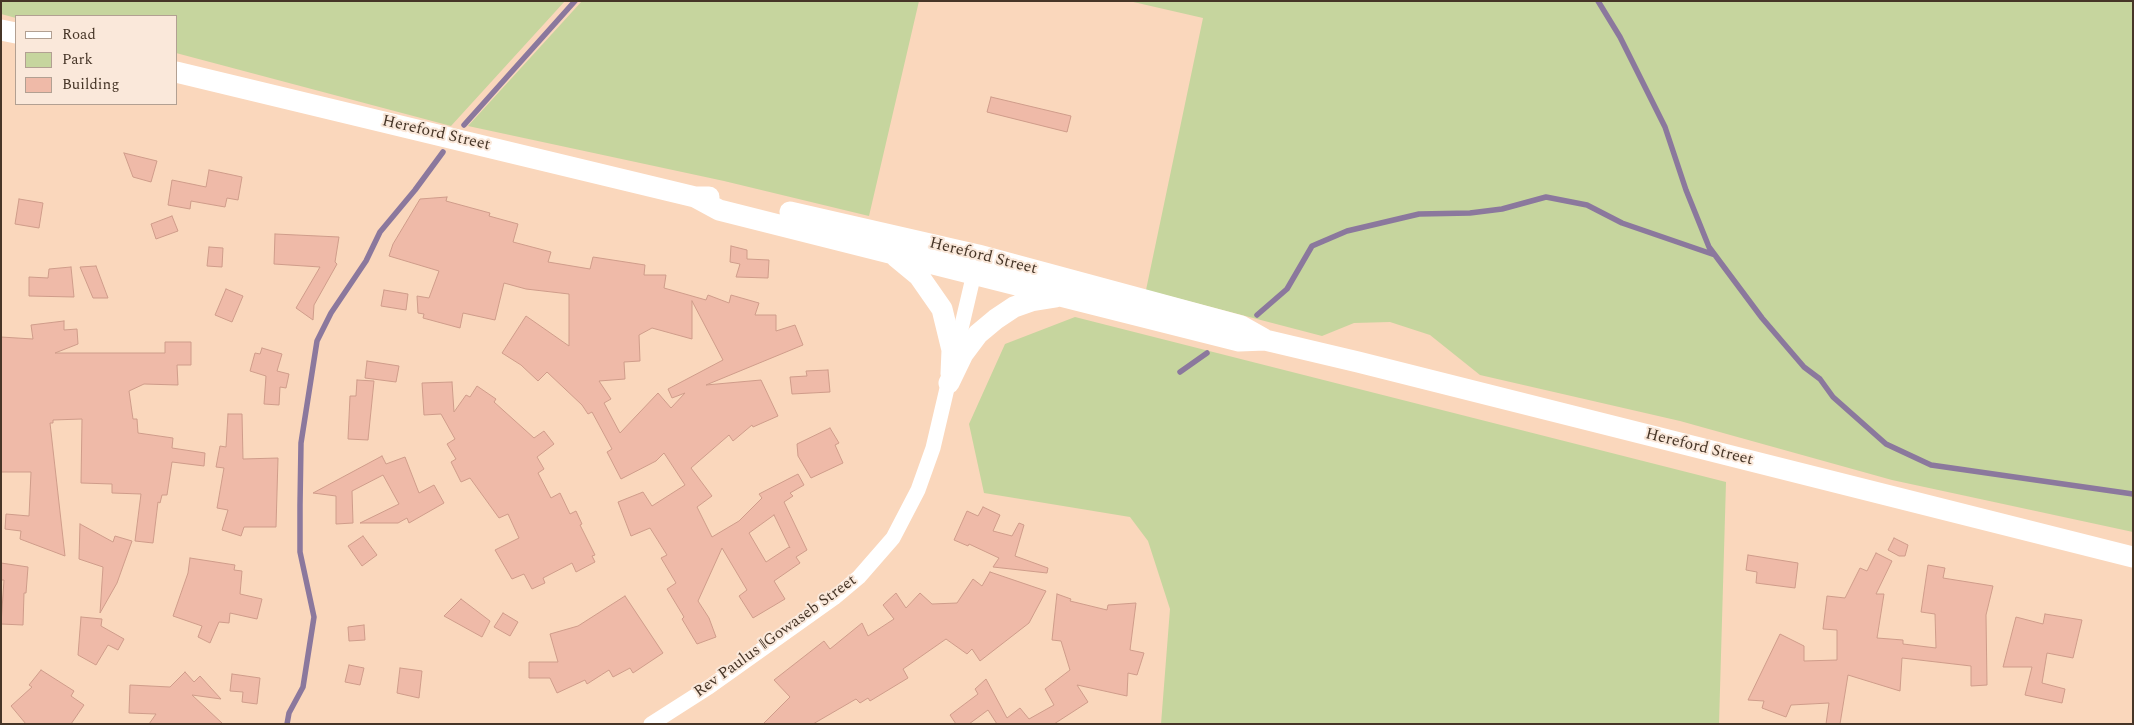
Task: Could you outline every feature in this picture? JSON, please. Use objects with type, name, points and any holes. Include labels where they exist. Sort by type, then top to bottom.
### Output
[{"type":"main road","points":[[1,30],[15,33]]},
{"type":"main road","name":"Hereford Street","points":[[178,72],[696,197],[722,197],[976,265],[1241,326],[1265,340],[2133,557]]},
{"type":"main road","name":"Hereford Street","points":[[696,197],[720,210],[888,251],[976,265],[1069,296],[1239,341],[1265,340]]},
{"type":"main road","points":[[888,251],[919,276],[942,309],[952,350],[950,379]]},
{"type":"main road","points":[[950,379],[963,354],[978,334],[996,319],[1014,307],[1031,301],[1069,296]]},
{"type":"street","name":"Rev Paulus ǁGowaseb Street","points":[[651,724],[709,687],[834,598],[876,560],[893,538],[918,490],[933,448],[976,265]]},
{"type":"green space","points":[[1,1],[565,1],[451,126],[178,54],[178,15],[15,15],[15,18],[1,14]]},
{"type":"green space","points":[[582,1],[919,1],[869,216],[724,181],[468,126]]},
{"type":"green space","points":[[1129,1],[2133,1],[2133,532],[1892,480],[1680,421],[1480,375],[1430,335],[1390,322],[1354,323],[1322,336],[1146,290],[1203,18]]},
{"type":"green space","points":[[1075,317],[1726,482],[1719,724],[1161,724],[1170,609],[1148,541],[1130,517],[984,493],[969,424],[1005,344]]},
{"type":"building","points":[[991,97],[1071,116],[1067,132],[987,112]]},
{"type":"building","points":[[124,153],[157,161],[151,182],[133,177]]},
{"type":"building","points":[[209,170],[242,177],[238,200],[227,198],[225,207],[191,201],[190,209],[168,205],[172,180],[206,187]]},
{"type":"building","points":[[447,197],[446,201],[490,213],[489,216],[518,224],[513,242],[551,252],[548,262],[590,269],[593,257],[645,265],[644,275],[666,275],[664,288],[706,300],[708,295],[729,303],[731,295],[759,303],[755,315],[776,315],[776,331],[795,325],[803,345],[706,385],[761,380],[778,416],[753,427],[752,425],[733,441],[729,435],[691,468],[712,496],[697,507],[712,537],[739,521],[762,498],[759,494],[798,474],[804,485],[790,493],[793,496],[784,502],[807,550],[796,557],[800,563],[774,581],[785,599],[753,618],[739,596],[747,590],[722,548],[698,601],[709,618],[716,637],[697,644],[682,619],[684,617],[667,589],[676,583],[661,558],[667,555],[650,528],[631,536],[618,502],[643,492],[652,506],[685,485],[664,453],[656,461],[621,479],[607,452],[612,449],[592,412],[588,414],[582,405],[547,372],[538,381],[521,365],[502,353],[526,316],[569,346],[569,294],[526,289],[504,283],[495,320],[463,313],[460,328],[423,318],[424,314],[418,313],[417,296],[429,298],[439,271],[389,256],[393,244],[420,199]],"holes":[[[692,301],[723,360],[668,389],[672,398],[685,393],[671,408],[658,393],[620,433],[604,403],[611,399],[599,381],[625,379],[624,362],[640,361],[639,335],[652,328],[692,339]],[[774,515],[790,548],[766,562],[749,533]]]},
{"type":"building","points":[[19,199],[43,203],[39,228],[15,224]]},
{"type":"building","points":[[172,216],[178,231],[156,239],[151,224]]},
{"type":"building","points":[[275,234],[339,237],[335,262],[337,264],[314,305],[313,320],[296,308],[320,267],[274,264]]},
{"type":"building","points":[[731,246],[747,250],[747,259],[769,260],[768,278],[736,277],[740,264],[730,262]]},
{"type":"building","points":[[209,247],[223,248],[222,267],[207,266]]},
{"type":"building","points":[[96,266],[108,298],[93,298],[80,267]]},
{"type":"building","points":[[71,267],[74,297],[29,296],[29,277],[48,278],[49,269]]},
{"type":"building","points":[[226,289],[243,296],[232,322],[215,315]]},
{"type":"building","points":[[384,290],[408,294],[406,310],[381,306]]},
{"type":"building","points":[[64,321],[64,330],[77,329],[78,344],[55,353],[165,353],[165,342],[191,342],[191,365],[177,365],[178,385],[144,384],[129,391],[133,419],[137,419],[138,433],[173,438],[172,448],[205,453],[204,466],[172,462],[167,495],[162,495],[160,503],[158,502],[153,543],[135,541],[141,494],[112,493],[112,484],[81,483],[82,419],[53,420],[53,423],[50,423],[65,556],[20,539],[21,531],[5,529],[6,514],[29,516],[31,472],[1,472],[1,337],[33,339],[31,325]]},
{"type":"building","points":[[262,348],[282,354],[277,371],[289,374],[286,388],[280,387],[279,405],[264,404],[266,376],[250,371],[255,353],[260,354]]},
{"type":"building","points":[[367,361],[399,366],[396,382],[365,378]]},
{"type":"building","points":[[828,370],[830,392],[792,394],[790,377],[807,376],[806,371]]},
{"type":"building","points":[[357,380],[374,381],[368,440],[348,439],[350,396],[356,396]]},
{"type":"building","points":[[452,382],[454,412],[466,395],[470,397],[477,386],[496,399],[494,402],[534,438],[544,431],[554,444],[537,457],[544,469],[538,473],[551,498],[560,493],[570,514],[576,511],[582,524],[580,525],[595,555],[592,556],[595,562],[576,572],[572,563],[543,578],[545,583],[532,589],[524,574],[512,579],[495,550],[519,538],[508,514],[499,518],[470,478],[461,482],[451,462],[456,459],[447,444],[455,439],[441,414],[424,415],[422,383]]},
{"type":"building","points":[[228,414],[242,414],[243,459],[278,458],[276,527],[244,527],[241,536],[222,530],[228,510],[217,508],[224,468],[216,467],[220,446],[226,447]]},
{"type":"building","points":[[830,428],[839,443],[835,445],[843,463],[811,478],[798,456],[797,444]]},
{"type":"building","points":[[382,456],[386,464],[405,457],[419,493],[434,485],[444,503],[409,523],[407,518],[398,523],[360,523],[399,504],[383,475],[352,491],[353,523],[336,524],[336,496],[313,493]]},
{"type":"building","points":[[983,507],[1000,515],[993,531],[1012,536],[1019,523],[1024,525],[1015,556],[1048,568],[1047,573],[993,567],[999,558],[969,544],[968,546],[954,540],[967,511],[978,516]]},
{"type":"building","points":[[80,524],[113,542],[115,536],[132,541],[117,583],[100,613],[103,567],[79,559]]},
{"type":"building","points":[[363,536],[377,555],[362,566],[348,546]]},
{"type":"building","points":[[1894,538],[1908,545],[1905,556],[1899,556],[1888,550]]},
{"type":"building","points":[[1876,553],[1892,561],[1876,594],[1884,594],[1877,638],[1903,640],[1903,644],[1936,648],[1935,614],[1921,612],[1928,565],[1945,568],[1943,578],[1993,586],[1986,615],[1987,685],[1971,686],[1971,666],[1902,658],[1900,691],[1848,675],[1840,724],[1826,724],[1829,703],[1791,705],[1786,717],[1762,708],[1764,701],[1748,700],[1780,634],[1804,646],[1804,661],[1837,660],[1837,630],[1823,629],[1827,596],[1845,598],[1860,568],[1867,571]]},
{"type":"building","points":[[1748,555],[1798,563],[1795,588],[1756,583],[1757,572],[1746,570]]},
{"type":"building","points":[[190,558],[235,565],[234,570],[242,571],[240,594],[262,599],[257,619],[230,613],[229,623],[219,622],[210,643],[198,637],[202,626],[173,616],[188,573]]},
{"type":"building","points":[[1,563],[28,567],[26,593],[24,593],[23,625],[1,624],[4,580],[1,580]]},
{"type":"building","points":[[990,572],[1046,591],[1029,623],[980,661],[972,649],[967,654],[946,639],[903,669],[908,678],[870,701],[868,698],[860,703],[856,699],[813,724],[763,724],[790,697],[774,680],[824,641],[830,649],[862,623],[868,636],[894,619],[883,605],[896,593],[906,608],[920,593],[932,604],[957,603],[973,579],[982,586]]},
{"type":"building","points":[[1057,594],[1071,599],[1070,601],[1107,610],[1108,605],[1136,603],[1130,650],[1144,653],[1137,675],[1128,673],[1127,696],[1077,685],[1088,702],[1054,724],[997,724],[988,710],[969,724],[956,724],[950,715],[978,694],[975,689],[986,679],[1007,718],[1020,708],[1029,719],[1054,705],[1045,689],[1070,670],[1061,641],[1052,640]]},
{"type":"building","points":[[625,596],[663,653],[633,673],[630,668],[613,677],[609,670],[587,684],[585,680],[557,693],[550,678],[529,678],[529,662],[558,662],[550,634],[578,626]]},
{"type":"building","points":[[461,599],[490,621],[482,637],[444,616]]},
{"type":"building","points":[[503,613],[518,622],[510,636],[494,627]]},
{"type":"building","points":[[2045,614],[2082,620],[2073,658],[2047,653],[2042,683],[2065,689],[2062,703],[2025,695],[2032,667],[2003,667],[2016,617],[2043,624]]},
{"type":"building","points":[[81,617],[102,619],[101,626],[124,639],[118,650],[108,645],[96,665],[78,655]]},
{"type":"building","points":[[364,625],[365,640],[349,641],[348,627]]},
{"type":"building","points":[[349,665],[364,668],[360,685],[345,682]]},
{"type":"building","points":[[400,668],[422,671],[419,698],[397,693]]},
{"type":"building","points":[[41,670],[74,691],[71,696],[84,705],[71,724],[26,724],[11,706],[32,687],[29,685]]},
{"type":"building","points":[[185,672],[194,682],[200,676],[221,699],[192,695],[223,724],[149,724],[156,714],[129,713],[130,685],[170,687]]},
{"type":"building","points":[[232,674],[260,678],[257,704],[242,702],[243,692],[230,691]]},
{"type":"waterway","points":[[464,125],[575,1]]},
{"type":"waterway","points":[[1598,1],[1620,37],[1665,127],[1686,190],[1709,247],[1762,318],[1804,367],[1820,379],[1833,397],[1886,444],[1931,465],[2133,494]]},
{"type":"waterway","points":[[287,724],[289,713],[303,687],[314,617],[300,552],[300,505],[301,443],[317,341],[331,313],[366,261],[380,232],[415,190],[443,152]]},
{"type":"waterway","points":[[1257,315],[1287,289],[1312,246],[1347,231],[1419,214],[1470,213],[1502,209],[1546,197],[1587,205],[1622,223],[1715,255]]},
{"type":"waterway","points":[[1180,372],[1207,353]]}]
